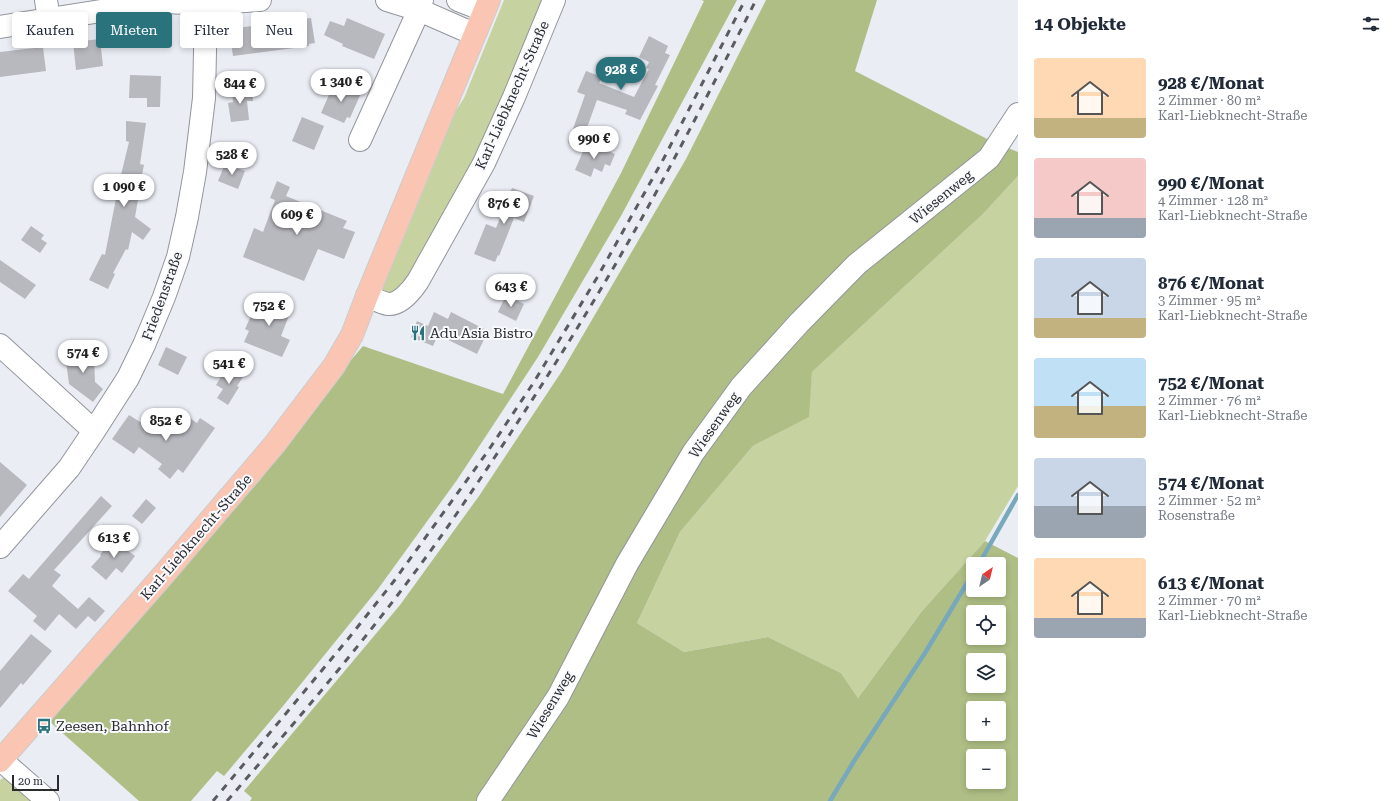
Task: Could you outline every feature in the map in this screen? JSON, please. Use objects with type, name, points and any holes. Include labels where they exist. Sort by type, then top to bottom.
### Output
[{"type":"main road","name":"Karl-Liebknecht-Straße","points":[[0,761],[160,579],[274,445],[334,366],[352,335],[366,296],[486,5]]},
{"type":"street","points":[[0,27],[47,10],[168,1],[207,2],[260,0]]},
{"type":"street","points":[[387,0],[420,5],[474,34]]},
{"type":"street","points":[[458,0],[486,5]]},
{"type":"street","name":"Karl-Liebknecht-Straße","points":[[366,296],[389,304],[400,300],[410,292],[418,281],[484,163],[514,97],[554,0]]},
{"type":"street","name":"Friedenstraße","points":[[0,547],[70,468],[128,378],[164,297],[178,257],[195,172],[204,98],[207,2]]},
{"type":"street","points":[[360,140],[420,5]]},
{"type":"street","name":"Wiesenweg","points":[[488,801],[558,697],[627,564],[693,453],[741,387],[799,323],[857,264],[989,158],[1018,114]]},
{"type":"street","points":[[0,345],[94,431]]},
{"type":"street","points":[[0,761],[48,801]]},
{"type":"green space","points":[[504,0],[548,0],[509,92],[412,278],[396,293],[386,292],[382,289],[381,285],[445,128],[464,98]]},
{"type":"green space","points":[[701,0],[737,0],[621,216],[538,357],[457,480],[378,589],[224,776],[217,771],[191,801],[139,801],[49,721],[260,480],[328,387],[363,346],[503,394],[621,173],[704,1]]},
{"type":"green space","points":[[766,0],[877,0],[855,71],[993,142],[1018,152],[1018,176],[983,214],[812,372],[809,417],[753,446],[680,532],[637,623],[684,652],[768,637],[841,673],[858,698],[922,611],[966,562],[966,597],[1006,597],[1006,557],[971,557],[985,541],[1018,558],[1018,801],[250,801],[252,798],[244,791],[400,605],[479,496],[562,371],[686,159]]},
{"type":"green space","points":[[1018,176],[1018,486],[985,541],[971,557],[966,557],[966,562],[922,611],[858,698],[841,673],[768,637],[684,652],[637,623],[680,532],[753,446],[808,417],[812,372],[983,214]]},
{"type":"green space","points":[[5,777],[40,801],[0,801],[0,780]]},
{"type":"building","points":[[311,18],[315,43],[309,44],[309,46],[307,46],[307,19]]},
{"type":"building","points":[[347,18],[385,34],[374,59],[342,46],[343,44],[324,35],[330,21],[344,26]]},
{"type":"building","points":[[251,26],[251,48],[294,48],[233,56],[232,48],[243,48],[243,27]]},
{"type":"building","points":[[649,36],[668,46],[665,53],[670,55],[655,85],[658,86],[640,120],[625,114],[627,110],[597,100],[580,147],[568,143],[585,95],[577,92],[586,71],[602,77],[599,83],[634,97],[649,69],[646,68],[649,62],[639,57]]},
{"type":"building","points":[[96,39],[96,48],[101,48],[103,66],[76,70],[74,48],[88,48],[88,40]]},
{"type":"building","points":[[43,48],[46,71],[0,77],[0,52]]},
{"type":"building","points":[[130,75],[161,76],[160,107],[147,107],[147,98],[129,98]]},
{"type":"building","points":[[337,83],[361,93],[350,118],[347,117],[344,123],[321,113],[332,88],[334,89]]},
{"type":"building","points":[[252,88],[253,101],[247,101],[249,120],[231,122],[228,103],[233,102],[232,91]]},
{"type":"building","points":[[302,117],[324,126],[314,150],[292,141]]},
{"type":"building","points":[[126,121],[146,123],[140,164],[144,165],[135,217],[151,229],[143,240],[132,232],[128,250],[126,249],[113,273],[115,274],[108,289],[89,280],[102,254],[105,255],[119,183],[129,142],[126,141]]},
{"type":"building","points":[[587,142],[615,154],[610,166],[605,164],[602,172],[594,168],[591,177],[575,170]]},
{"type":"building","points":[[225,164],[245,171],[238,189],[218,181]]},
{"type":"building","points":[[277,181],[290,187],[286,196],[347,221],[343,228],[355,232],[344,259],[318,249],[304,281],[243,257],[254,228],[263,232],[275,200],[270,198]]},
{"type":"building","points":[[512,188],[534,196],[524,222],[514,218],[499,256],[498,255],[495,262],[474,254],[486,224],[496,228]]},
{"type":"building","points":[[31,226],[44,235],[41,239],[47,243],[40,253],[21,240]]},
{"type":"building","points":[[0,260],[36,285],[25,299],[0,282]]},
{"type":"building","points":[[506,295],[524,304],[516,321],[498,312]]},
{"type":"building","points":[[264,296],[292,308],[281,336],[290,340],[282,357],[244,342],[249,331],[245,329],[256,305],[259,307]]},
{"type":"building","points":[[434,312],[448,319],[451,312],[488,331],[477,354],[438,335],[433,346],[411,337],[417,321],[428,326]]},
{"type":"building","points":[[78,346],[94,358],[95,382],[103,389],[93,402],[69,384],[66,361]]},
{"type":"building","points":[[166,347],[187,357],[178,375],[158,365]]},
{"type":"building","points":[[227,367],[243,377],[228,405],[217,398],[223,389],[216,385]]},
{"type":"building","points":[[181,412],[197,423],[200,418],[215,428],[183,473],[178,469],[170,479],[158,469],[162,464],[139,447],[134,454],[112,439],[129,415],[158,433],[163,425],[170,429]]},
{"type":"building","points":[[0,462],[27,485],[0,517]]},
{"type":"building","points":[[101,496],[112,506],[54,570],[61,575],[52,586],[78,609],[89,597],[105,611],[95,622],[88,616],[76,629],[59,614],[45,631],[33,621],[37,616],[8,591],[23,574],[29,579]]},
{"type":"building","points":[[146,499],[156,508],[142,524],[132,516]]},
{"type":"building","points":[[120,537],[130,546],[127,550],[135,556],[122,573],[116,568],[106,580],[91,567],[114,538],[117,541]]},
{"type":"building","points":[[31,634],[52,651],[23,685],[21,683],[0,708],[0,671]]},
{"type":"waterway","points":[[983,557],[1018,495]]},
{"type":"waterway","points":[[830,801],[854,761],[925,653],[966,585]]},
{"type":"railway","points":[[213,801],[348,639],[394,581],[488,451],[534,382],[598,276],[664,158],[745,0]]},
{"type":"railway","points":[[227,801],[371,630],[451,522],[510,434],[568,344],[623,252],[649,206],[756,0]]},
{"type":"place","name":"Adu Asia Bistro","points":[[418,333]]},
{"type":"place","name":"Zeesen, Bahnhof","points":[[44,726]]}]
